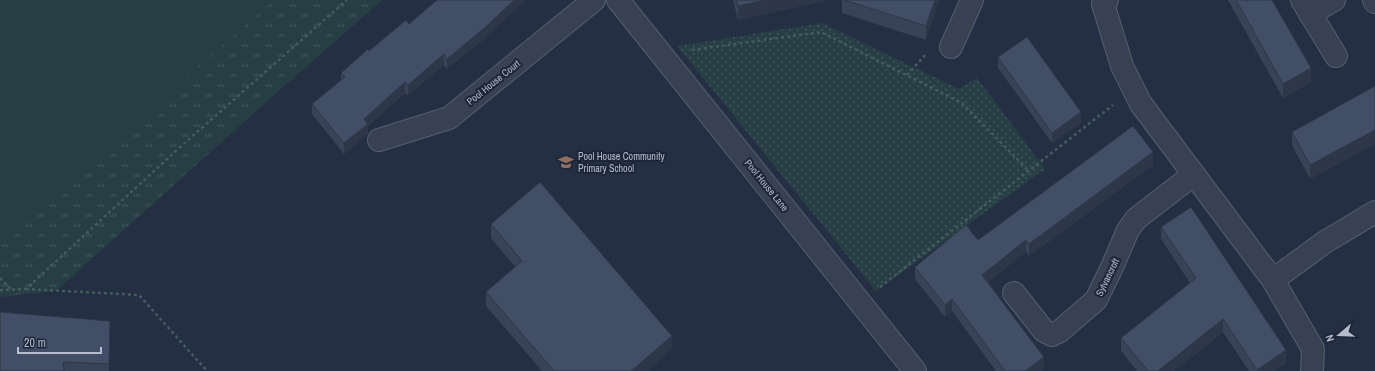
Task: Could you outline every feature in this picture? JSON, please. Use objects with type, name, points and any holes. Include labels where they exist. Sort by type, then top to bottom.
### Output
[{"type":"street","name":"Pool House Court","points":[[379,140],[449,118],[594,0]]},
{"type":"street","name":"Pool House Lane","points":[[618,0],[915,371]]},
{"type":"street","points":[[951,47],[972,0]]},
{"type":"street","points":[[1334,0],[1306,7],[1336,56]]},
{"type":"street","points":[[1100,1],[1122,66],[1141,104],[1273,280],[1313,349],[1312,371]]},
{"type":"street","name":"Sylvancroft","points":[[1014,293],[1044,331],[1052,335],[1060,331],[1096,300],[1114,265],[1128,230],[1136,219],[1193,175]]},
{"type":"street","points":[[1273,280],[1325,242],[1375,212]]},
{"type":"path","points":[[26,289],[179,148],[347,0]]},
{"type":"path","points":[[662,54],[821,32],[962,103],[1029,171]]},
{"type":"path","points":[[860,302],[1134,89]]},
{"type":"path","points":[[0,278],[13,290]]},
{"type":"path","points":[[0,290],[26,289],[139,295],[207,371]]},
{"type":"green space","points":[[0,0],[382,0],[56,291],[0,297]]},
{"type":"green space","points":[[0,0],[274,0],[0,240]]},
{"type":"green space","points":[[822,23],[959,89],[977,78],[1045,169],[876,291],[677,46]]},
{"type":"building","points":[[437,0],[514,0],[489,24],[447,59],[444,54],[408,85],[405,82],[364,119],[368,124],[344,143],[312,104],[345,77],[341,73],[368,49],[369,51],[406,20],[409,24]]},
{"type":"building","points":[[736,0],[766,0],[738,6]]},
{"type":"building","points":[[844,0],[935,0],[926,26]]},
{"type":"building","points":[[1236,0],[1272,0],[1311,68],[1283,84]]},
{"type":"building","points":[[1027,37],[1081,112],[1052,133],[998,57]]},
{"type":"building","points":[[1375,86],[1375,130],[1310,165],[1292,132]]},
{"type":"building","points":[[1133,126],[1153,152],[1029,244],[1026,240],[982,275],[1044,357],[1025,371],[1005,371],[952,299],[945,305],[915,267],[966,225],[978,240]]},
{"type":"building","points":[[540,182],[672,336],[631,371],[554,371],[486,292],[522,261],[491,224]]},
{"type":"building","points":[[1191,207],[1286,350],[1257,370],[1223,319],[1158,371],[1148,371],[1121,338],[1196,278],[1161,227]]},
{"type":"building","points":[[0,312],[110,321],[109,364],[63,362],[64,371],[0,371]]},
{"type":"place","name":"Pool House Community Primary School","points":[[566,162]]}]
